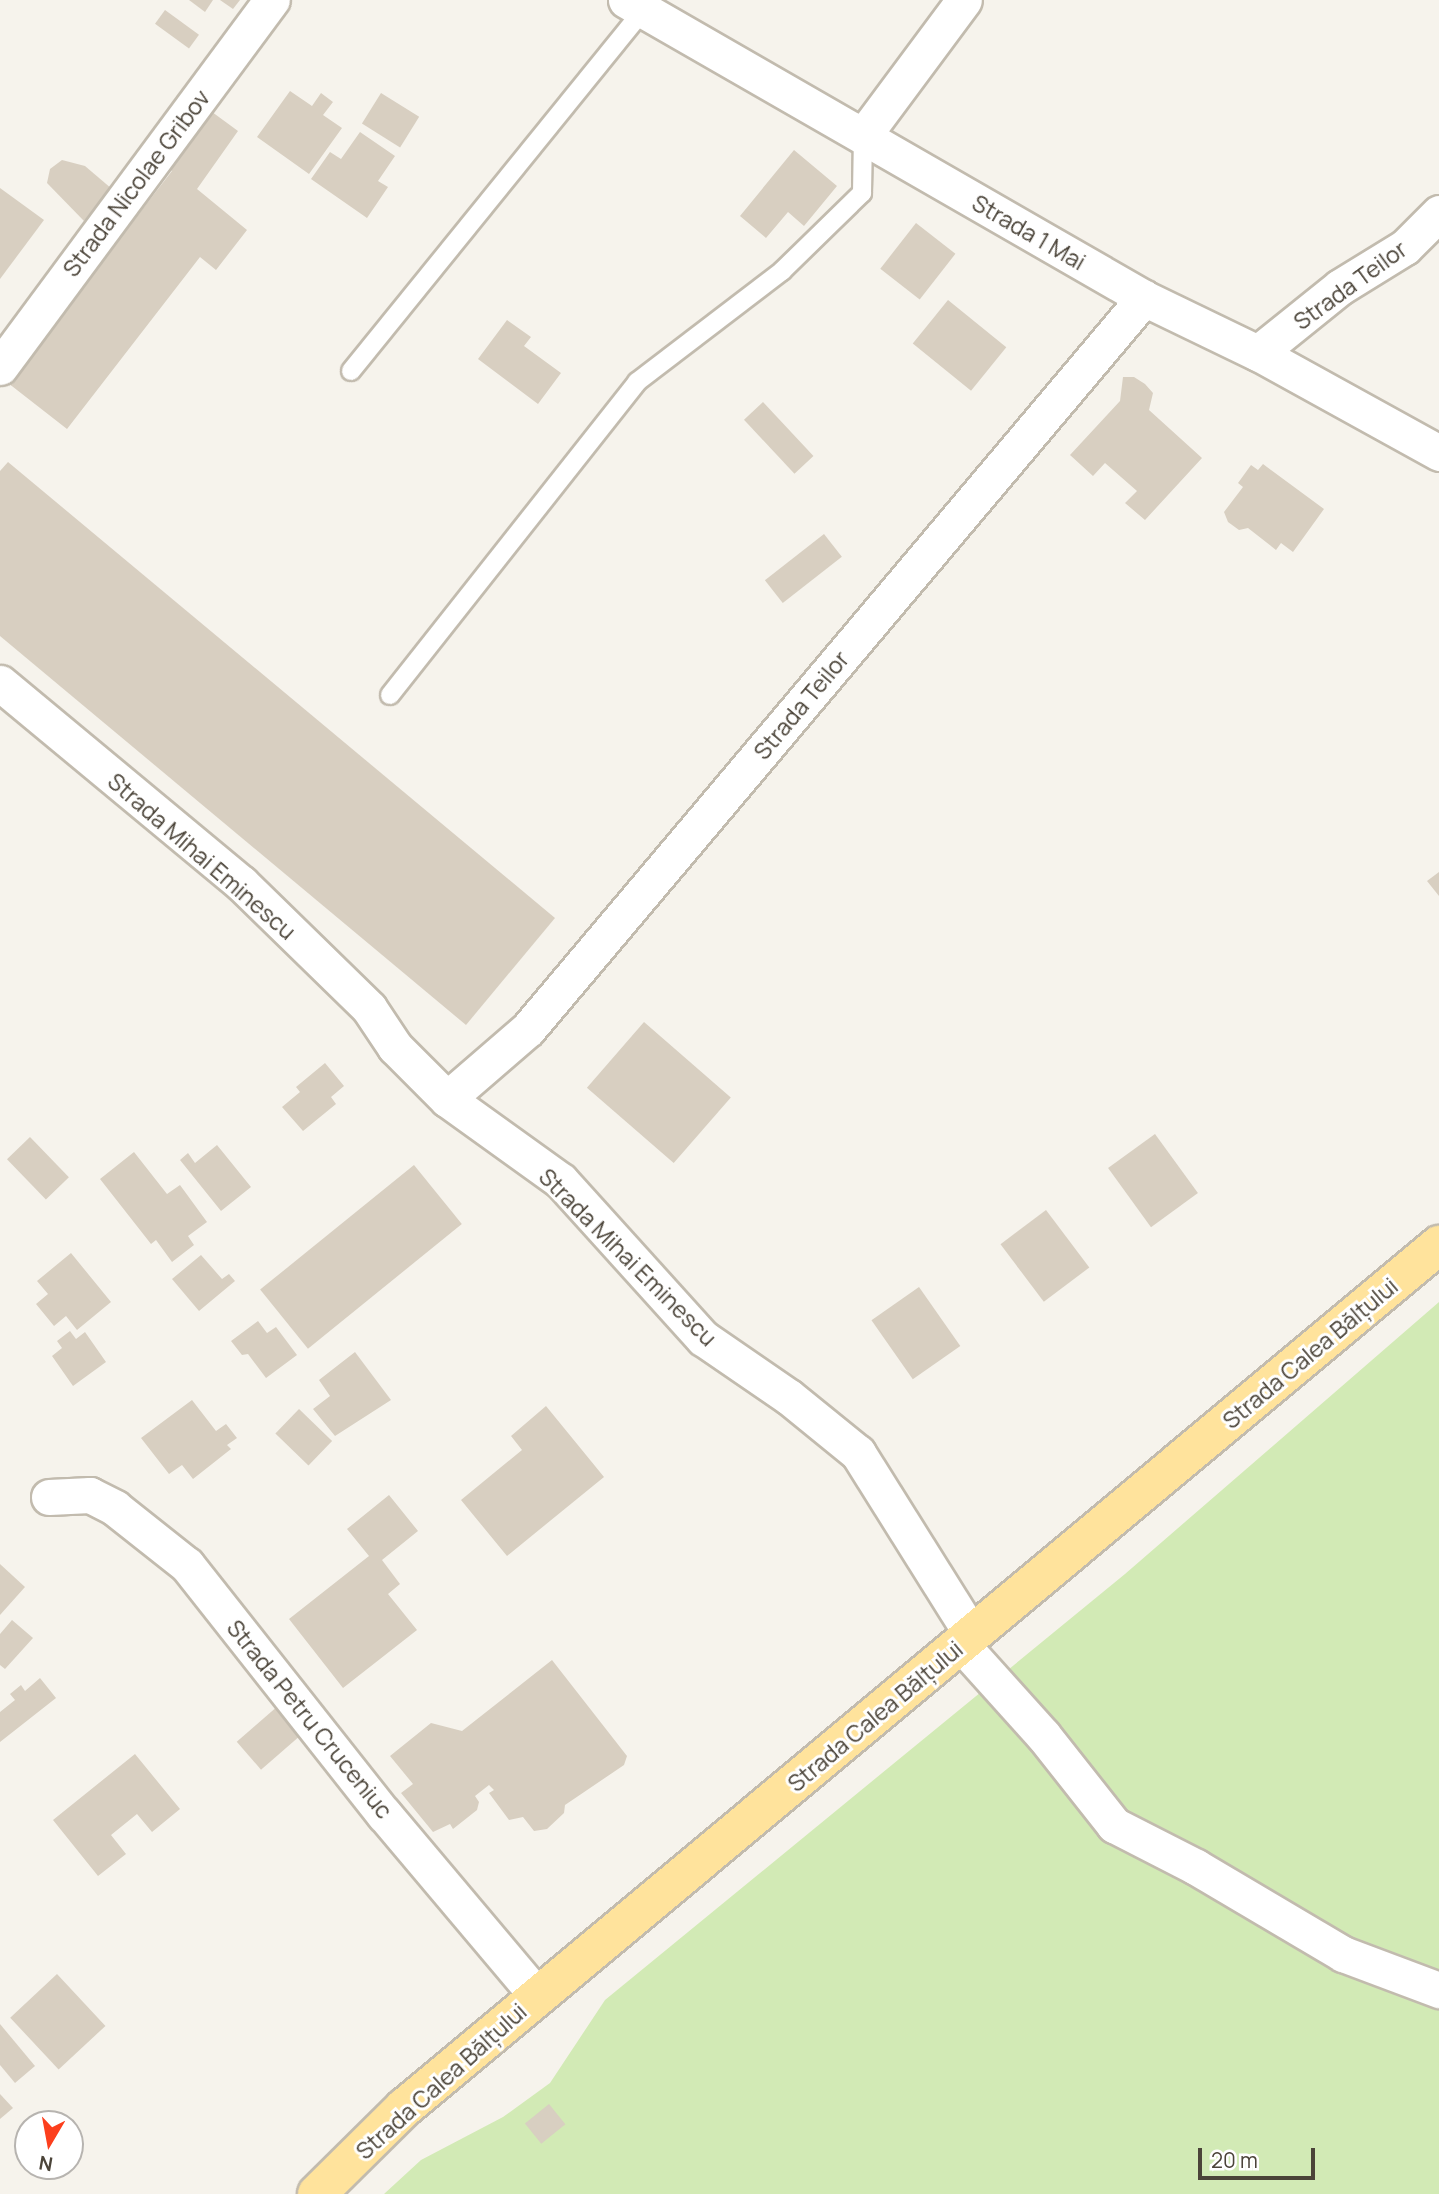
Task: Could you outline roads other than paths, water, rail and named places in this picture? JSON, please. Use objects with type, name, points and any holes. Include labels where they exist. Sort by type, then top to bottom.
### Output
[{"type":"main road","name":"Strada Calea Bălțului","points":[[317,2194],[404,2108],[1439,1245]]},
{"type":"street","name":"Strada Nicolae Gribov","points":[[0,367],[272,0]]},
{"type":"street","points":[[863,136],[964,0]]},
{"type":"street","name":"Strada 1 Mai","points":[[634,5],[1144,298],[1258,353],[1439,453]]},
{"type":"street","name":"Strada Teilor","points":[[1258,353],[1340,287],[1405,247],[1439,213]]},
{"type":"street","name":"Strada Teilor","points":[[447,1099],[528,1029],[1144,298]]},
{"type":"street","name":"Strada Mihai Eminescu","points":[[0,682],[241,883],[369,1007],[395,1047],[447,1099],[561,1181],[703,1338],[789,1397],[858,1453],[967,1639],[1114,1825],[1196,1867],[1343,1954],[1439,1990]]},
{"type":"street","name":"Strada Petru Cruceniuc","points":[[49,1497],[90,1495],[115,1508],[187,1565],[384,1814],[537,1996]]},
{"type":"lane","points":[[351,371],[634,5]]},
{"type":"lane","points":[[390,695],[637,382],[782,271],[862,193],[863,136]]}]
